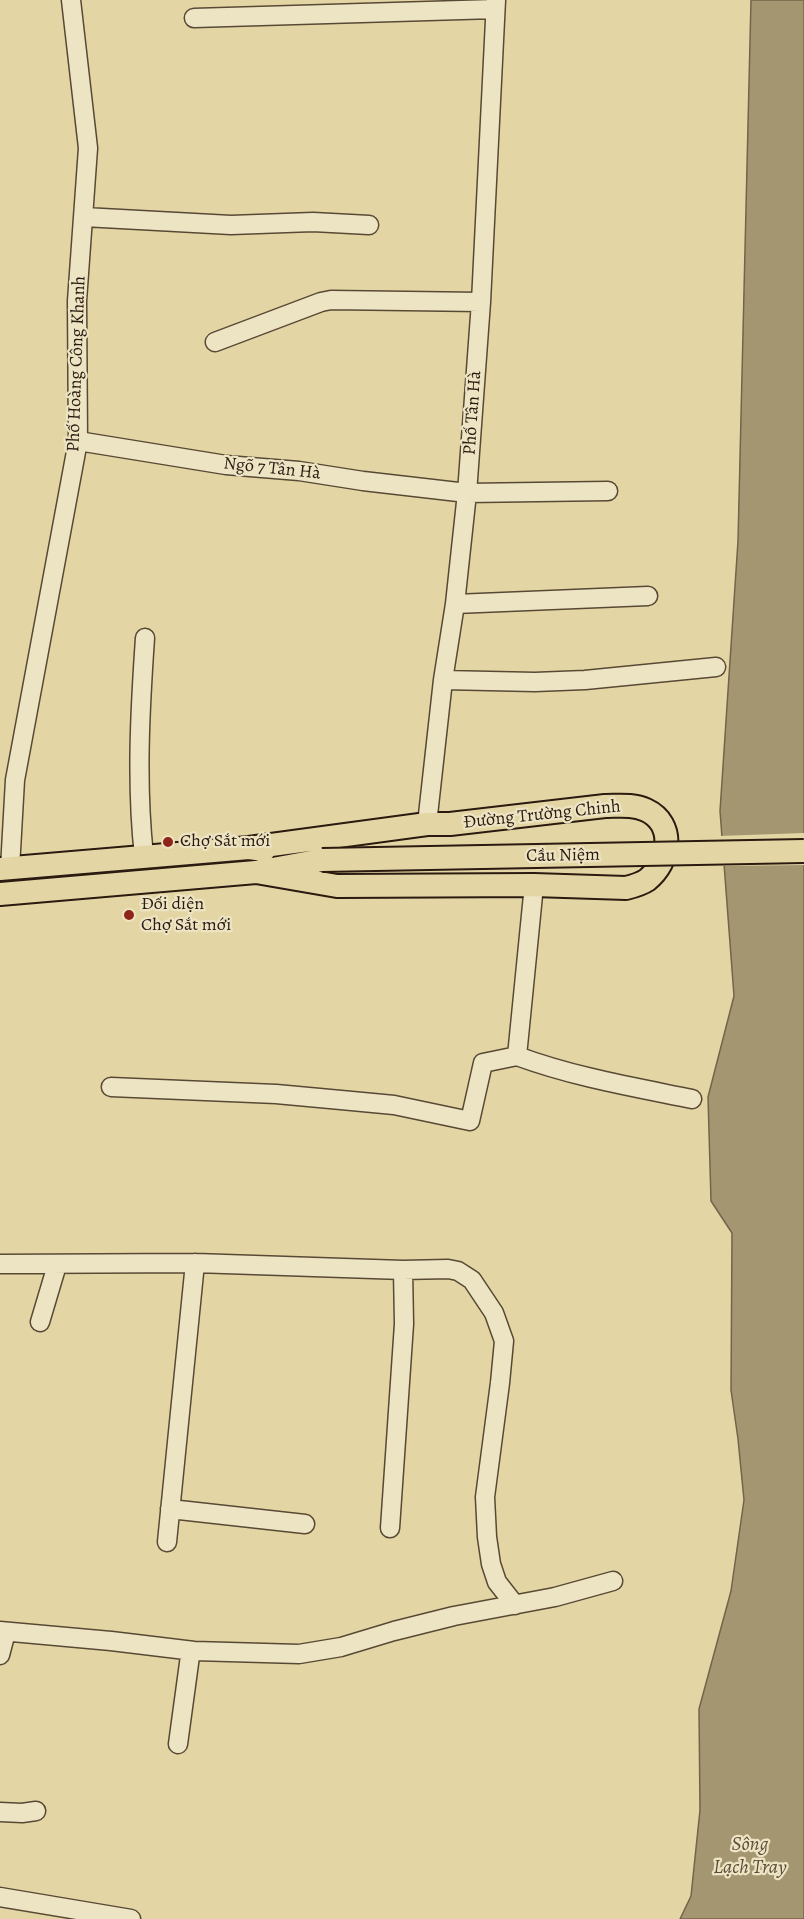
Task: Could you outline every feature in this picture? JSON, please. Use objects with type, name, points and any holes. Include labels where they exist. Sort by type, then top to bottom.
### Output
[{"type":"main road","name":"Đường Trường Chinh","points":[[5,868],[249,848],[427,824],[450,824],[605,806],[631,806],[649,811],[665,830],[667,850],[647,880],[637,886],[626,888],[534,885],[337,886],[256,872]]},
{"type":"main road","name":"Đường Trường Chinh","points":[[249,848],[322,860]]},
{"type":"main road","name":"Cầu Niệm","points":[[322,860],[804,851]]},
{"type":"main road","name":"Đường Trường Chinh","points":[[0,894],[256,872],[322,860]]},
{"type":"street","name":"Phố Hoàng Công Khanh","points":[[5,868],[15,780],[78,441],[77,301],[88,148],[71,0]]},
{"type":"street","points":[[194,18],[289,8],[496,5]]},
{"type":"street","name":"Phố Tân Hà","points":[[427,824],[467,493],[481,302],[496,5]]},
{"type":"street","points":[[84,217],[231,225],[313,222],[369,225]]},
{"type":"street","points":[[215,342],[331,300],[481,302]]},
{"type":"street","name":"Ngõ 7 Tân Hà","points":[[78,441],[226,465],[299,471],[467,493],[608,491]]},
{"type":"street","points":[[455,604],[648,596]]},
{"type":"street","points":[[144,856],[140,817],[140,758],[145,638]]},
{"type":"street","points":[[443,680],[545,682],[716,667]]},
{"type":"street","points":[[517,1056],[534,885]]},
{"type":"street","points":[[111,1087],[276,1094],[394,1105],[470,1121],[483,1063],[517,1056],[588,1078],[692,1099]]},
{"type":"street","points":[[167,1542],[195,1263]]},
{"type":"street","points":[[0,1264],[195,1263],[403,1270],[448,1269],[458,1271],[472,1280],[494,1313],[504,1341],[485,1497],[491,1564],[497,1582],[515,1605]]},
{"type":"street","points":[[40,1322],[57,1264]]},
{"type":"street","points":[[390,1528],[404,1324],[403,1270]]},
{"type":"street","points":[[171,1509],[305,1524]]},
{"type":"street","points":[[0,1655],[3,1631],[194,1651],[299,1654],[320,1652],[444,1618],[586,1590],[613,1581]]},
{"type":"street","points":[[178,1744],[190,1656],[194,1651]]},
{"type":"street","points":[[0,1812],[36,1811]]},
{"type":"street","points":[[0,1897],[131,1919]]},
{"type":"water","name":"Sông Lạch Tray","points":[[751,0],[804,0],[804,1919],[680,1919],[691,1896],[700,1810],[699,1709],[731,1591],[744,1500],[731,1390],[732,1233],[711,1201],[708,1097],[734,996],[720,811],[738,541]]},
{"type":"pier","points":[[804,833],[804,865],[721,866],[719,836]]},
{"type":"place","name":"Chợ Sắt mới","points":[[168,842]]},
{"type":"place","name":"Đối diện Chợ Sắt mới","points":[[129,915]]}]
